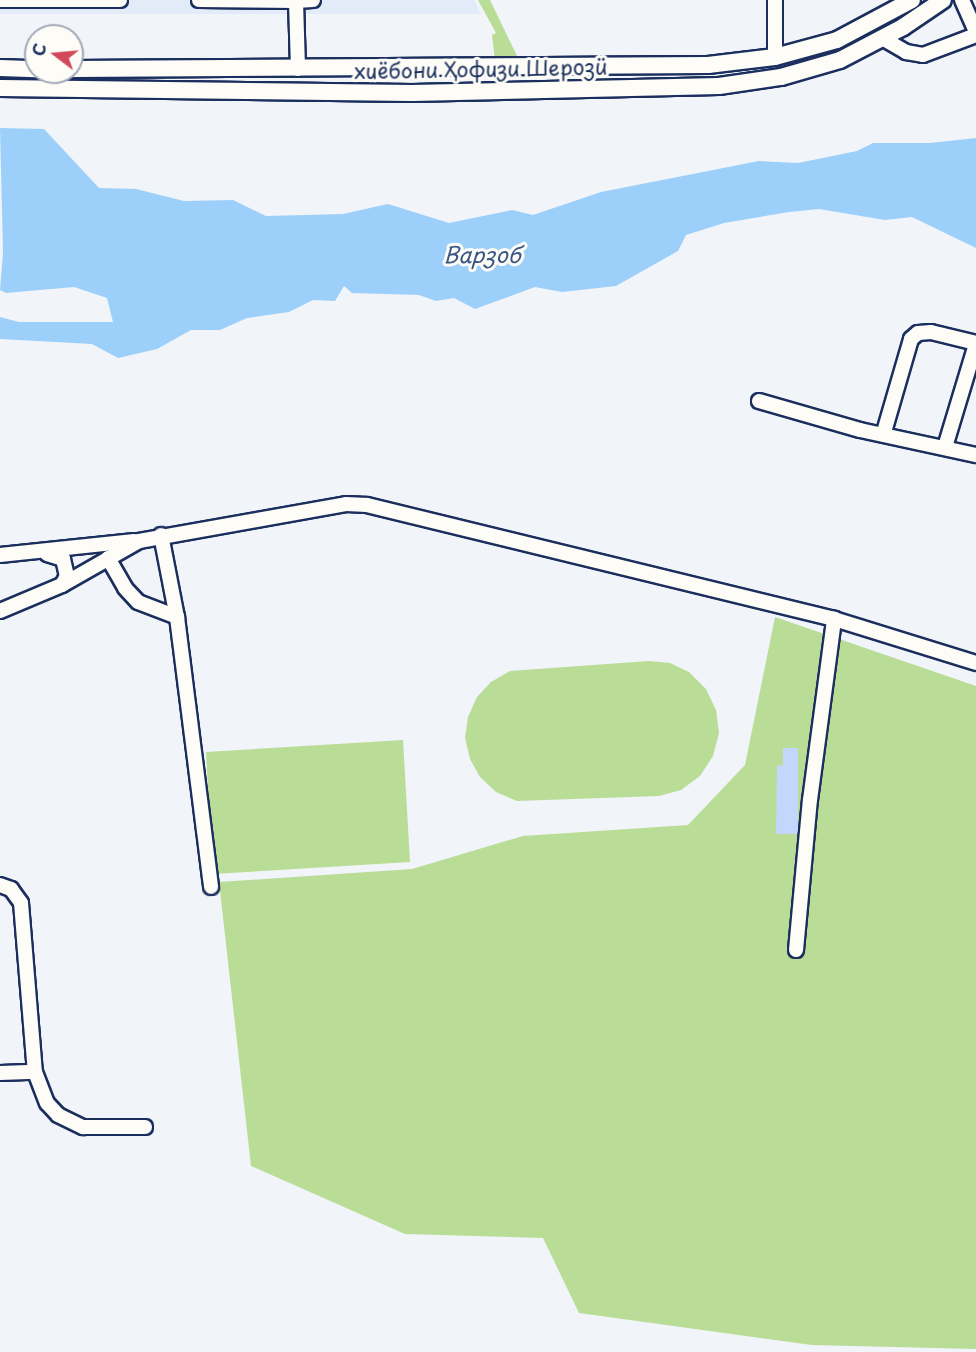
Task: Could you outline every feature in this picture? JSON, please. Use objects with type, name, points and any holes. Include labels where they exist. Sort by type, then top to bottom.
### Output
[{"type":"main road","name":"хиёбони Ҳофизи Шерозӣ","points":[[84,69],[708,64],[775,57],[837,39],[912,0]]},
{"type":"main road","name":"хиёбони Ҳофизи Шерозӣ","points":[[0,88],[411,93],[719,86],[781,77],[840,60],[882,38],[944,0]]},
{"type":"main road","points":[[655,89],[656,65]]},
{"type":"main road","points":[[0,69],[24,69]]},
{"type":"street","points":[[0,0],[120,0]]},
{"type":"street","points":[[199,0],[313,0]]},
{"type":"street","points":[[775,0],[775,57]]},
{"type":"street","points":[[962,0],[976,30]]},
{"type":"street","points":[[296,1],[298,69]]},
{"type":"street","points":[[882,38],[906,52],[923,55],[976,35]]},
{"type":"street","points":[[884,432],[911,339],[918,333],[931,332],[976,343],[945,447]]},
{"type":"street","points":[[759,401],[851,428],[884,432],[976,455]]},
{"type":"street","points":[[0,555],[140,541],[161,535],[346,504],[367,505],[834,619],[976,663]]},
{"type":"street","points":[[161,535],[177,618],[211,887]]},
{"type":"street","points":[[0,611],[62,585],[140,541]]},
{"type":"street","points":[[33,553],[63,559],[67,576],[62,585]]},
{"type":"street","points":[[108,558],[125,588],[138,602],[177,618]]},
{"type":"street","points":[[796,950],[810,800],[834,619]]},
{"type":"street","points":[[0,885],[11,889],[21,903],[35,1072],[47,1103],[72,1123],[95,1129],[146,1127]]},
{"type":"street","points":[[0,1073],[35,1072]]},
{"type":"shaded area","points":[[0,0],[474,0],[481,14],[0,14]]},
{"type":"green space","points":[[478,0],[490,0],[519,60],[495,60],[492,35],[496,33]]},
{"type":"green space","points":[[775,617],[976,686],[976,1349],[812,1345],[579,1313],[543,1238],[405,1234],[251,1166],[219,882],[412,869],[523,836],[688,825],[745,765]]},
{"type":"green space","points":[[649,661],[670,663],[689,672],[706,689],[716,710],[719,733],[713,756],[700,776],[681,790],[659,796],[517,801],[496,792],[480,777],[470,759],[465,738],[468,717],[477,697],[491,682],[510,671]]},
{"type":"green space","points":[[403,740],[410,862],[213,874],[206,752]]},
{"type":"water","name":"Варзоб","points":[[0,128],[44,129],[99,188],[136,189],[184,201],[233,200],[266,216],[343,214],[388,204],[449,223],[512,210],[533,215],[601,192],[759,161],[798,163],[857,151],[873,143],[930,143],[976,138],[976,248],[912,217],[885,220],[819,209],[789,212],[724,223],[686,235],[678,251],[616,286],[562,292],[535,287],[475,309],[454,298],[436,301],[419,295],[352,293],[344,286],[335,301],[313,300],[289,312],[247,318],[220,330],[191,330],[157,349],[118,358],[92,344],[0,339],[0,317],[19,322],[113,322],[107,298],[74,287],[6,293],[0,290],[3,253]]},
{"type":"building","points":[[783,748],[798,748],[798,834],[776,834],[777,766],[783,765]]}]
